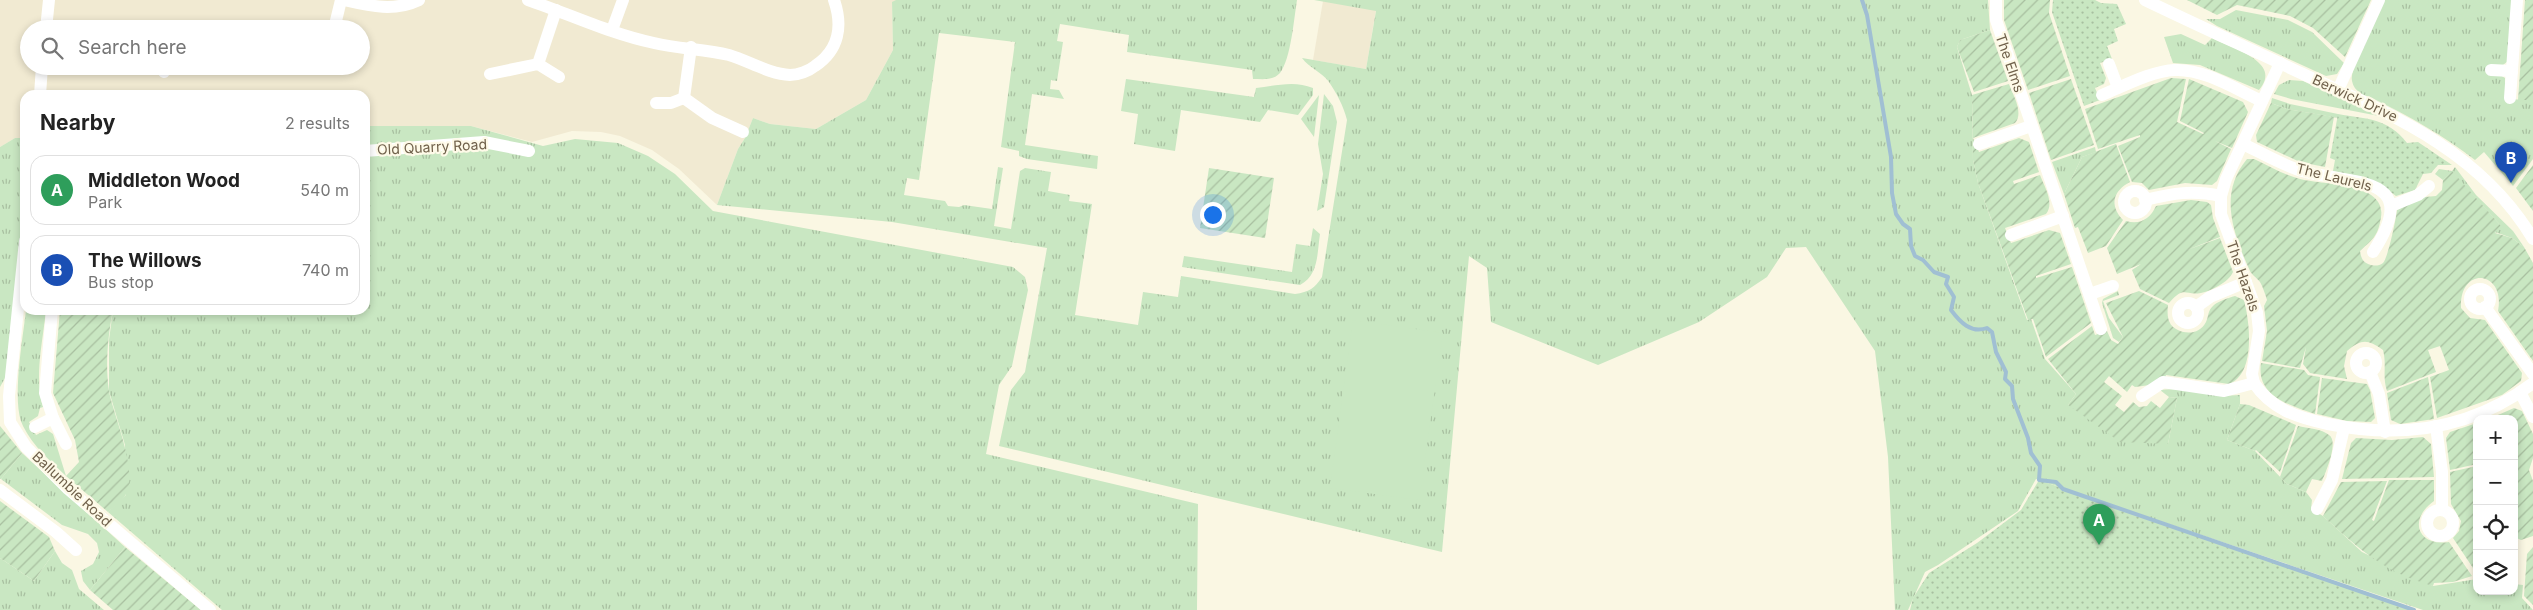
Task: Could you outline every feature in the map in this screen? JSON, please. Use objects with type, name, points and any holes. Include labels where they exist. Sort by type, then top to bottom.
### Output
[{"type":"street","points":[[47,20],[49,0]]},
{"type":"street","points":[[336,20],[342,0],[374,7],[395,7],[420,0]]},
{"type":"street","points":[[528,0],[654,43],[691,47],[730,56],[774,72],[792,75],[810,70],[825,60],[834,48],[839,32],[840,16],[834,0]]},
{"type":"street","points":[[612,30],[623,0]]},
{"type":"street","name":"The Elms","points":[[1996,0],[1996,20],[2102,329]]},
{"type":"street","name":"Berwick Drive","points":[[2144,0],[2420,130],[2467,162],[2496,190],[2533,239]]},
{"type":"street","points":[[2338,90],[2379,0]]},
{"type":"street","points":[[2510,98],[2517,0]]},
{"type":"street","points":[[538,64],[556,10]]},
{"type":"street","points":[[684,98],[691,47]]},
{"type":"street","name":"The Hazels","points":[[2254,383],[2252,374],[2258,331],[2257,312],[2220,214],[2221,196],[2242,144],[2280,63]]},
{"type":"street","points":[[490,74],[538,64],[559,77]]},
{"type":"street","points":[[2109,64],[2118,88]]},
{"type":"street","points":[[2491,70],[2512,71]]},
{"type":"street","points":[[2102,95],[2162,72],[2189,71],[2202,74],[2262,102]]},
{"type":"street","points":[[40,90],[41,75]]},
{"type":"street","points":[[656,103],[671,103],[684,98]]},
{"type":"street","points":[[684,98],[712,118],[743,132]]},
{"type":"street","points":[[1979,144],[2031,126]]},
{"type":"street","name":"Old Quarry Road","points":[[370,151],[484,142],[529,151]]},
{"type":"street","name":"The Laurels","points":[[2242,144],[2302,171],[2362,181],[2377,187],[2391,206]]},
{"type":"street","points":[[2373,252],[2390,221],[2391,206],[2418,195],[2430,186]]},
{"type":"street","points":[[2145,200],[2181,192],[2221,196]]},
{"type":"street","points":[[2011,235],[2063,216]]},
{"type":"street","points":[[2196,307],[2210,297],[2246,282]]},
{"type":"street","points":[[2090,294],[2113,286]]},
{"type":"street","name":"Ballumbie Road","points":[[20,289],[9,396],[10,422],[26,446],[68,489],[210,610]]},
{"type":"street","points":[[2485,307],[2533,374]]},
{"type":"street","points":[[52,315],[45,384],[47,400],[53,418],[66,444]]},
{"type":"street","points":[[2370,372],[2379,394],[2385,432]]},
{"type":"street","points":[[2142,396],[2163,382],[2224,391],[2254,383],[2263,398],[2278,408],[2300,417],[2344,428],[2385,432],[2436,426],[2496,407],[2533,383]]},
{"type":"street","points":[[2520,392],[2533,417]]},
{"type":"street","points":[[35,427],[53,418]]},
{"type":"street","points":[[2436,426],[2442,472],[2442,510]]},
{"type":"street","points":[[2317,509],[2332,480],[2344,428]]},
{"type":"street","points":[[0,490],[56,532],[76,550]]},
{"type":"shaded area","points":[[0,0],[896,0],[897,2],[892,3],[893,50],[866,100],[816,129],[770,124],[753,118],[745,138],[738,149],[717,205],[679,169],[652,150],[620,136],[601,132],[572,131],[532,142],[471,126],[370,126],[370,90],[20,90],[20,138],[15,138],[0,147]]},
{"type":"shaded area","points":[[1323,1],[1376,10],[1366,69],[1313,60]]},
{"type":"green space","points":[[896,0],[1297,0],[1284,67],[1277,76],[1267,79],[1253,79],[1252,70],[1127,52],[1129,35],[1060,24],[1057,41],[1063,42],[1057,81],[1051,80],[1050,89],[1059,90],[1064,99],[1032,94],[1025,145],[1098,156],[1097,169],[1027,159],[1019,156],[1019,151],[1001,147],[1015,42],[939,33],[919,180],[907,178],[904,195],[945,201],[948,206],[959,207],[964,205],[992,209],[998,167],[1003,168],[994,226],[1011,229],[1020,171],[1025,168],[1051,172],[1048,191],[1070,195],[1069,201],[1092,204],[1075,315],[1138,325],[1143,292],[1178,297],[1181,276],[1295,294],[1311,289],[1322,277],[1347,120],[1340,100],[1329,82],[1302,58],[1366,69],[1376,11],[1314,0],[1988,0],[1990,30],[1960,40],[1957,47],[1972,95],[1973,160],[1978,183],[2027,320],[2031,319],[2045,359],[2076,394],[2068,405],[2168,444],[2177,398],[2169,397],[2160,390],[2170,389],[2219,395],[2240,395],[2240,404],[2227,440],[2255,451],[2287,484],[2306,492],[2312,500],[2311,509],[2323,516],[2362,552],[2433,586],[2473,580],[2473,595],[2518,595],[2518,584],[2523,585],[2522,598],[2533,610],[2423,610],[2036,479],[2018,511],[1925,572],[1908,610],[1895,610],[1888,457],[1875,351],[1806,247],[1786,248],[1767,277],[1699,322],[1598,365],[1491,322],[1487,268],[1469,256],[1442,552],[999,446],[1011,390],[1025,372],[1047,248],[892,222],[717,205],[738,149],[745,138],[753,118],[770,124],[816,129],[866,100],[893,50],[892,2]]},
{"type":"green space","points":[[2004,0],[2050,0],[2049,13],[2070,76],[2028,90],[2004,20]]},
{"type":"green space","points":[[2053,0],[2095,0],[2101,3],[2117,4],[2126,24],[2114,29],[2118,41],[2107,46],[2112,59],[2100,63],[2106,78],[2104,84],[2095,88],[2100,100],[2084,106],[2052,12]]},
{"type":"green space","points":[[2187,0],[2371,0],[2345,57],[2313,28],[2290,16],[2237,5],[2217,15]]},
{"type":"green space","points":[[2384,0],[2512,0],[2508,61],[2503,65],[2500,75],[2505,78],[2505,99],[2533,100],[2533,159],[2513,186],[2484,152],[2475,160],[2451,142],[2426,127],[2355,88],[2352,74]]},
{"type":"green space","points":[[2525,0],[2533,0],[2533,100],[2518,100]]},
{"type":"green space","points":[[2236,10],[2288,20],[2312,32],[2344,63],[2337,74],[2326,76],[2217,26],[2206,19],[2220,19]]},
{"type":"green space","points":[[1990,30],[2008,81],[1974,92],[1957,47],[1960,40]]},
{"type":"green space","points":[[2181,34],[2205,45],[2212,38],[2252,57],[2265,71],[2265,80],[2259,90],[2200,65],[2173,63],[2164,37]]},
{"type":"green space","points":[[2171,78],[2186,79],[2177,122],[2203,134],[2180,121],[2189,79],[2243,102],[2248,112],[2232,148],[2215,141],[2231,149],[2217,181],[2212,185],[2185,183],[2149,190],[2142,183],[2132,182],[2118,146],[2140,137],[2140,135],[2098,149],[2085,109]]},
{"type":"green space","points":[[1126,79],[1254,97],[1256,88],[1299,84],[1313,88],[1313,95],[1298,115],[1268,110],[1260,122],[1181,110],[1175,151],[1134,144],[1138,114],[1121,111]]},
{"type":"green space","points":[[2071,79],[2094,145],[2051,160],[2029,93]]},
{"type":"green space","points":[[2289,80],[2303,81],[2379,116],[2274,94],[2279,85]]},
{"type":"green space","points":[[2009,84],[2018,109],[2015,123],[1973,138],[1979,152],[2019,138],[2029,142],[2039,172],[2013,181],[2014,184],[2040,175],[2048,195],[2048,210],[2046,214],[2005,228],[2011,243],[2049,230],[2060,233],[2071,264],[2036,276],[2036,278],[2072,267],[2091,323],[2046,357],[2033,319],[2028,320],[1978,183],[1973,160],[1972,95]]},
{"type":"green space","points":[[1324,94],[1333,106],[1337,122],[1324,207],[1317,211],[1323,174],[1318,144]]},
{"type":"green space","points":[[1319,95],[1314,137],[1301,119]]},
{"type":"green space","points":[[2272,98],[2290,104],[2338,114],[2338,118],[2287,109],[2271,103]]},
{"type":"green space","points":[[2271,103],[2287,109],[2334,117],[2325,167],[2300,162],[2257,142],[2256,135]]},
{"type":"green space","points":[[2338,114],[2384,124],[2400,135],[2407,143],[2418,142],[2452,165],[2438,165],[2431,173],[2423,174],[2415,190],[2396,196],[2380,184],[2363,177],[2333,171],[2335,160],[2330,158]]},
{"type":"green space","points":[[370,126],[471,126],[543,146],[575,139],[618,143],[648,156],[675,174],[713,211],[1013,267],[1025,277],[1028,290],[1012,366],[999,385],[986,454],[1198,504],[1197,610],[222,610],[108,512],[126,495],[125,445],[109,391],[109,340],[112,315],[370,315]]},
{"type":"green space","points":[[15,138],[20,138],[20,250],[9,371],[0,387],[0,147]]},
{"type":"green space","points":[[2116,144],[2130,182],[2120,190],[2115,199],[2116,209],[2123,220],[2106,246],[2088,253],[2078,227],[2075,228],[2064,194],[2082,157]]},
{"type":"green space","points":[[2095,147],[2096,152],[2082,157],[2064,194],[2052,162]]},
{"type":"green space","points":[[2247,159],[2254,159],[2294,177],[2351,187],[2364,191],[2374,197],[2380,206],[2380,223],[2375,236],[2360,251],[2364,262],[2374,266],[2382,264],[2385,260],[2392,238],[2397,210],[2425,197],[2436,196],[2442,190],[2443,180],[2452,171],[2502,227],[2495,233],[2512,238],[2524,247],[2533,263],[2533,361],[2498,311],[2499,297],[2495,287],[2489,281],[2482,278],[2474,279],[2467,285],[2462,294],[2461,308],[2470,318],[2485,320],[2522,373],[2521,381],[2502,395],[2437,418],[2430,377],[2449,370],[2440,346],[2428,350],[2436,372],[2387,391],[2383,350],[2369,342],[2357,344],[2347,351],[2344,366],[2347,379],[2310,373],[2303,364],[2306,347],[2300,368],[2262,361],[2267,331],[2264,306],[2267,300],[2261,284],[2251,272],[2244,257],[2231,214],[2233,186],[2238,172]]},
{"type":"green space","points":[[2533,165],[2533,211],[2516,188]]},
{"type":"green space","points":[[2455,167],[2476,195],[2513,231],[2524,247],[2512,238],[2495,232],[2501,226],[2452,172],[2443,180],[2435,174],[2439,169],[2452,171]]},
{"type":"green space","points":[[1209,168],[1274,178],[1265,238],[1200,228]]},
{"type":"green space","points":[[2191,200],[2207,202],[2211,205],[2213,218],[2220,237],[2187,250],[2220,238],[2233,272],[2224,283],[2210,290],[2195,294],[2185,292],[2178,294],[2169,303],[2140,289],[2132,270],[2141,264],[2117,274],[2107,248],[2126,221],[2136,222],[2148,218],[2156,206]]},
{"type":"green space","points":[[1313,228],[1320,234],[1316,263],[1311,275],[1300,285],[1182,267],[1184,256],[1292,272],[1296,244],[1310,246]]},
{"type":"green space","points":[[2118,291],[2119,295],[2103,301],[2109,318],[2123,337],[2119,342],[2113,338],[2102,303],[2103,299]]},
{"type":"green space","points":[[2139,291],[2168,305],[2169,322],[2176,329],[2188,333],[2197,331],[2203,326],[2209,311],[2218,302],[2235,296],[2244,300],[2246,310],[2249,334],[2247,359],[2244,370],[2238,378],[2229,384],[2166,375],[2165,378],[2150,385],[2135,387],[2132,385],[2127,392],[2109,376],[2104,382],[2122,396],[2115,405],[2124,412],[2133,402],[2139,407],[2147,406],[2151,401],[2160,408],[2169,397],[2177,398],[2168,444],[2120,442],[2068,405],[2076,394],[2048,359],[2092,326],[2095,335],[2107,331],[2111,340],[2118,344],[2123,337],[2106,303]]},
{"type":"green space","points":[[25,315],[45,315],[39,371],[40,395],[43,407],[40,408],[38,416],[29,422],[36,435],[47,430],[53,434],[66,476],[42,453],[23,426],[18,402],[19,370]]},
{"type":"green space","points":[[60,315],[112,315],[107,371],[111,401],[128,460],[129,486],[125,496],[108,512],[66,476],[79,462],[75,440],[53,393]]},
{"type":"green space","points":[[1353,320],[1443,333],[1419,500],[1330,488]]},
{"type":"green space","points":[[2261,363],[2304,370],[2308,375],[2320,377],[2315,414],[2276,398],[2264,384],[2261,374]]},
{"type":"green space","points":[[2428,377],[2434,419],[2400,424],[2391,420],[2387,393]]},
{"type":"green space","points":[[2322,378],[2367,384],[2370,390],[2375,418],[2371,422],[2347,421],[2317,414]]},
{"type":"green space","points":[[2240,404],[2249,405],[2296,425],[2280,472],[2256,450],[2227,440]]},
{"type":"green space","points":[[2514,408],[2522,411],[2533,434],[2533,458],[2529,470],[2533,481],[2533,536],[2521,540],[2518,539],[2518,415],[2498,415]]},
{"type":"green space","points":[[2473,424],[2473,465],[2450,470],[2446,438],[2450,432]]},
{"type":"green space","points":[[0,426],[22,453],[1,479],[0,479]]},
{"type":"green space","points":[[2298,426],[2326,433],[2332,438],[2333,443],[2331,457],[2322,481],[2312,479],[2306,492],[2287,484],[2280,477]]},
{"type":"green space","points":[[2423,437],[2431,444],[2434,477],[2342,479],[2351,443],[2356,438],[2392,440]]},
{"type":"green space","points":[[22,453],[125,547],[90,590],[83,581],[81,571],[93,564],[99,552],[97,543],[88,534],[62,525],[1,479]]},
{"type":"green space","points":[[2473,467],[2473,568],[2453,538],[2459,531],[2461,521],[2451,504],[2450,472]]},
{"type":"green space","points":[[2039,480],[2414,610],[1910,610],[1913,598],[1929,573],[1977,543],[2021,510]]},
{"type":"green space","points":[[2389,480],[2434,480],[2434,501],[2421,516],[2420,530],[2423,536],[2430,540],[2449,542],[2472,576],[2453,582],[2434,583],[2433,586],[2400,574],[2374,559],[2323,516],[2341,482],[2387,481],[2372,520],[2374,521]]},
{"type":"green space","points":[[0,501],[49,537],[55,551],[34,581],[0,558]]},
{"type":"green space","points":[[125,547],[201,610],[113,610],[90,590]]},
{"type":"green space","points":[[2533,547],[2533,605],[2524,596],[2527,554]]},
{"type":"green space","points":[[55,551],[62,563],[72,570],[79,589],[104,610],[0,610],[0,558],[34,581]]},
{"type":"waterway","points":[[1862,0],[1867,15],[1891,157],[1892,193],[1896,214],[1903,224],[1910,229],[1911,246],[1915,256],[1923,260],[1934,272],[1948,277],[1946,284],[1954,297],[1951,310],[1954,314],[1966,326],[1976,329],[1987,328],[1992,332],[1996,352],[2006,372],[2005,379],[2012,386],[2013,399],[2028,438],[2031,453],[2040,466],[2039,480],[2056,482],[2063,489],[2414,610]]},
{"type":"place","name":"The Willows","points":[[2511,183]]},
{"type":"place","name":"Middleton Wood","points":[[2099,545]]}]
